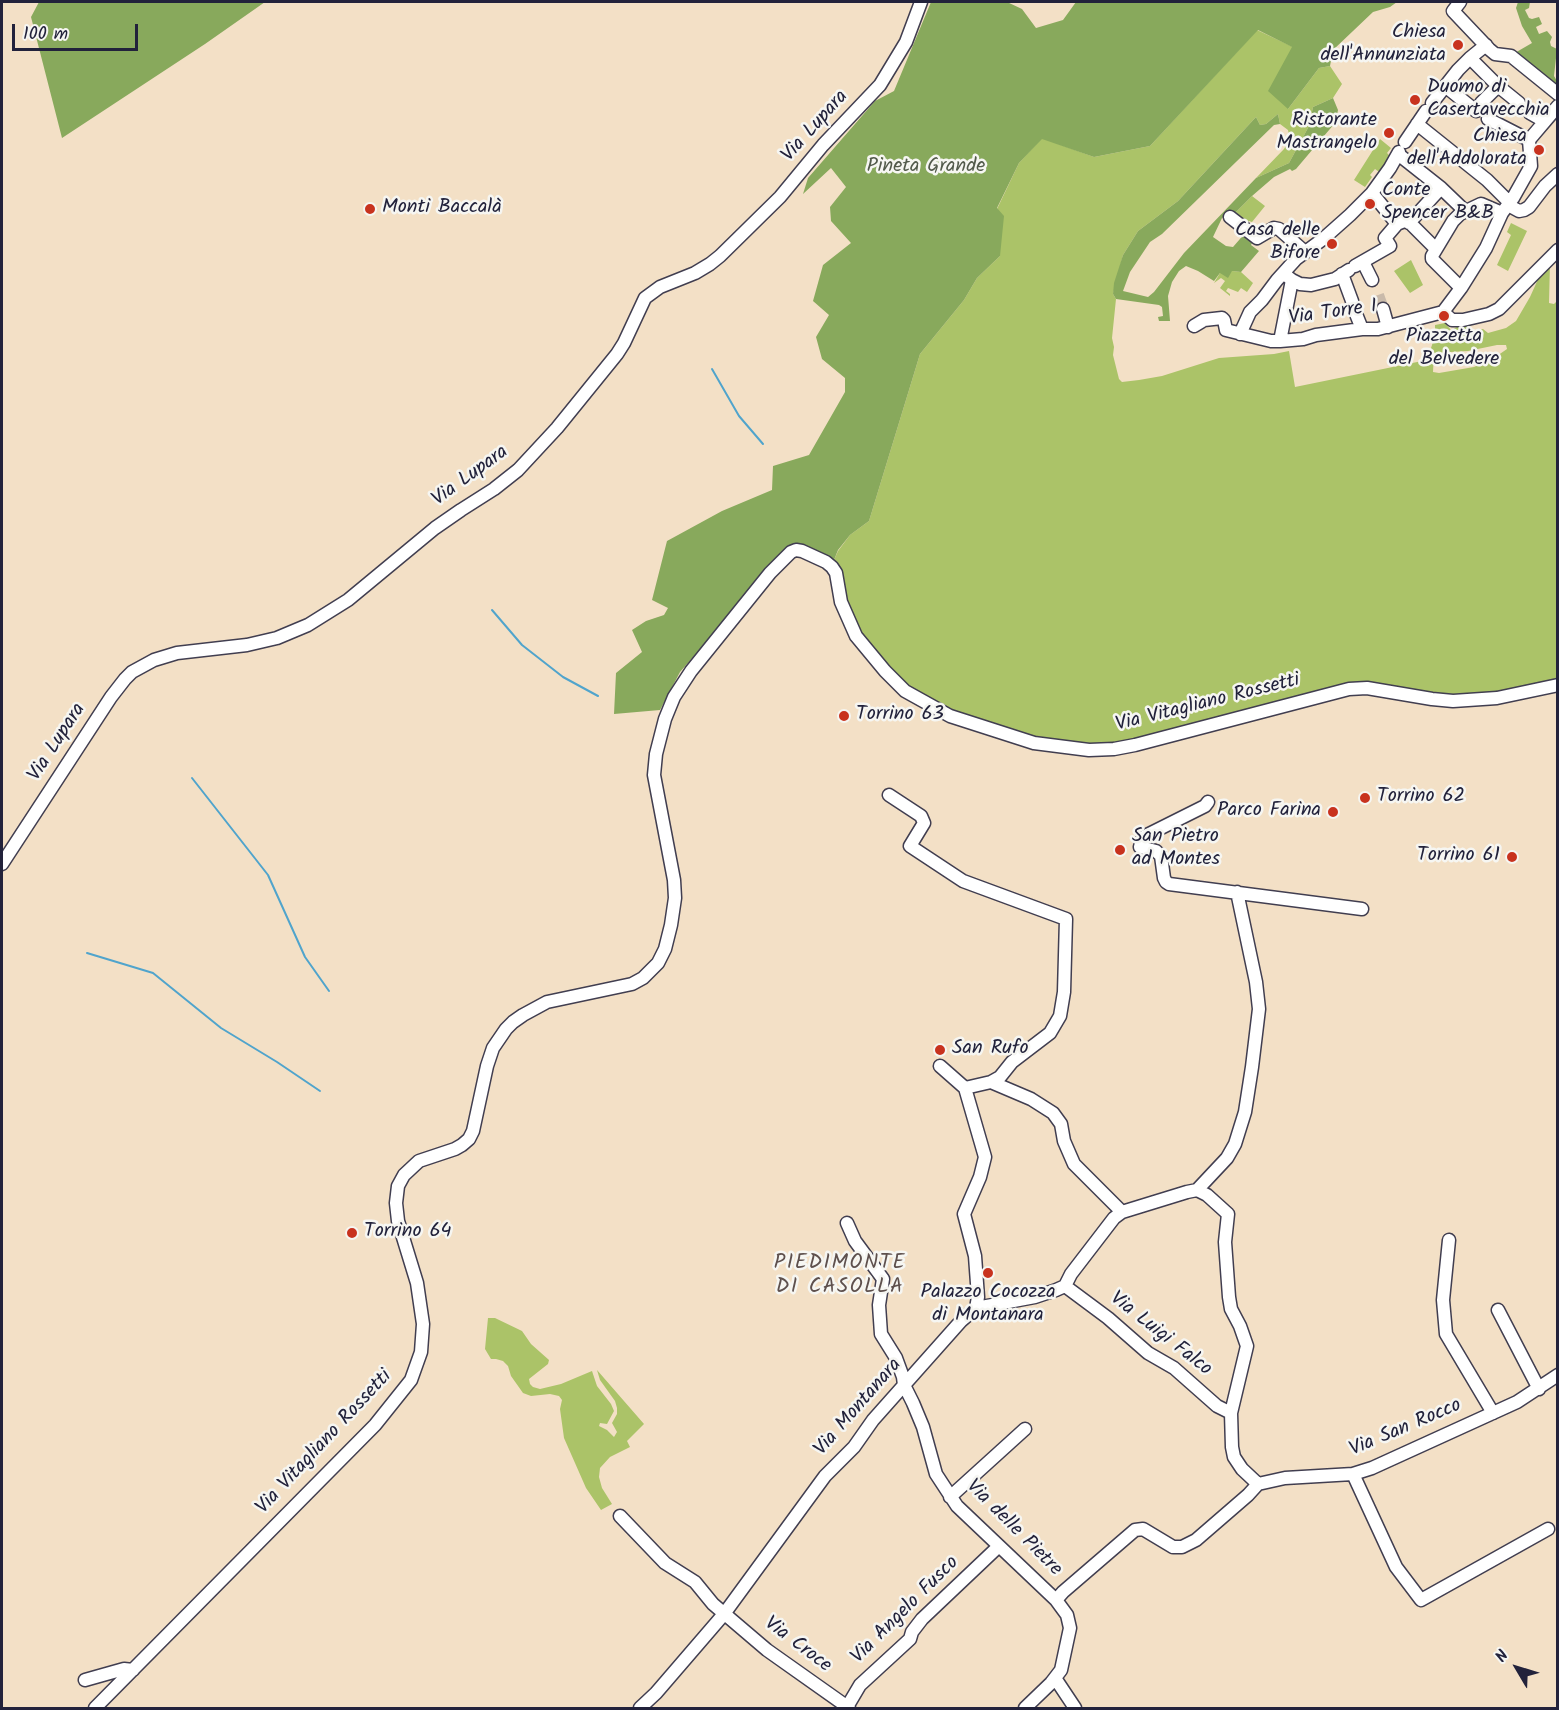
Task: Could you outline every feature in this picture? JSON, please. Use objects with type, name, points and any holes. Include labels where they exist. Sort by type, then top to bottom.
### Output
[{"type":"street","name":"Via Lupara","points":[[2,864],[111,697],[132,672],[154,660],[177,653],[247,645],[277,638],[308,625],[360,590],[435,528],[494,489],[518,470],[557,428],[617,354],[645,298],[660,287],[695,273],[720,256],[780,197],[822,145],[880,85],[906,42],[921,2]]},
{"type":"street","points":[[1460,2],[1453,11],[1494,54],[1511,56],[1557,94]]},
{"type":"street","points":[[1280,341],[1288,277],[1296,259],[1323,239],[1372,193],[1445,86],[1470,58],[1486,45]]},
{"type":"street","points":[[1470,58],[1497,86],[1519,103]]},
{"type":"street","points":[[1557,80],[1555,82],[1557,85]]},
{"type":"street","points":[[1445,86],[1477,108],[1497,86]]},
{"type":"street","points":[[1557,106],[1529,140],[1531,166],[1486,248],[1447,306],[1452,320],[1489,314],[1499,309],[1557,250]]},
{"type":"street","points":[[1530,113],[1544,121]]},
{"type":"street","points":[[1488,119],[1529,140]]},
{"type":"street","points":[[1417,124],[1487,180],[1507,207]]},
{"type":"street","points":[[1401,150],[1466,212]]},
{"type":"street","points":[[1461,288],[1431,256],[1453,221],[1481,204],[1524,210],[1557,174]]},
{"type":"street","points":[[1288,277],[1300,284],[1311,285],[1335,279],[1390,246],[1384,238],[1441,188]]},
{"type":"street","points":[[1372,193],[1403,223],[1436,249]]},
{"type":"street","points":[[1230,218],[1257,238],[1274,228],[1279,229],[1305,252]]},
{"type":"street","points":[[1352,268],[1372,280]]},
{"type":"street","points":[[1352,268],[1353,305],[1362,329]]},
{"type":"street","points":[[1194,326],[1204,320],[1222,318],[1225,330],[1240,334],[1252,310],[1268,291],[1288,277]]},
{"type":"street","name":"Via Torre I","points":[[1240,334],[1280,341],[1362,329],[1378,329],[1430,315],[1447,306]]},
{"type":"street","points":[[1383,309],[1388,327]]},
{"type":"street","name":"Via Vitagliano Rossetti","points":[[95,1708],[375,1425],[411,1380],[421,1352],[423,1324],[417,1283],[398,1221],[396,1193],[404,1175],[419,1161],[462,1146],[469,1139],[473,1131],[493,1048],[506,1029],[523,1015],[558,998],[632,984],[643,978],[658,963],[665,949],[675,898],[674,880],[654,775],[656,754],[665,719],[674,697],[690,671],[770,573],[791,552],[802,551],[832,567],[836,573],[841,603],[856,636],[905,691],[950,716],[1034,743],[1089,750],[1114,749],[1350,689],[1367,688],[1453,701],[1497,698],[1557,686]]},
{"type":"street","points":[[890,795],[921,816],[924,823],[910,846],[963,882],[1066,919],[1064,992],[1060,1016],[1050,1033],[1012,1062],[1000,1077],[992,1082],[965,1088]]},
{"type":"street","points":[[1208,802],[1205,806],[1145,836],[1140,843],[1140,847],[1160,853],[1164,878],[1169,884],[1362,909]]},
{"type":"street","points":[[1197,1191],[1227,1158],[1235,1144],[1245,1112],[1259,1009],[1256,982],[1237,892]]},
{"type":"street","points":[[940,1066],[965,1088],[985,1157],[980,1177],[964,1214],[975,1256],[978,1297],[976,1308],[1035,1297],[1065,1286],[1071,1274],[1114,1218],[1122,1212],[1186,1192],[1197,1191],[1207,1195],[1228,1214],[1225,1242],[1229,1297],[1231,1309],[1247,1346],[1231,1413],[1231,1435],[1234,1457],[1258,1484],[1196,1540],[1182,1547],[1173,1547],[1143,1529],[1135,1530],[1056,1600]]},
{"type":"street","points":[[992,1082],[1031,1099],[1053,1113],[1061,1124],[1064,1141],[1074,1164],[1122,1212]]},
{"type":"street","name":"Via delle Pietre","points":[[847,1223],[855,1240],[883,1279],[879,1305],[881,1334],[896,1358],[904,1386],[923,1427],[936,1474],[957,1506],[1056,1600],[1067,1616],[1070,1628],[1061,1670],[1055,1677]]},
{"type":"street","points":[[1449,1240],[1443,1300],[1446,1334],[1493,1413]]},
{"type":"street","name":"Via Luigi Falco","points":[[1065,1286],[1108,1318],[1148,1353],[1174,1368],[1217,1406],[1231,1413]]},
{"type":"street","name":"Via Montanara","points":[[639,1708],[656,1693],[724,1614],[825,1476],[854,1447],[873,1420],[961,1321],[976,1308]]},
{"type":"street","points":[[1498,1310],[1539,1389]]},
{"type":"street","name":"Via San Rocco","points":[[1258,1484],[1285,1478],[1353,1474],[1372,1468],[1517,1402],[1557,1375]]},
{"type":"street","points":[[950,1497],[1025,1429]]},
{"type":"street","points":[[1353,1474],[1396,1567],[1421,1600],[1548,1529]]},
{"type":"street","name":"Via Croce","points":[[620,1516],[665,1563],[695,1582],[724,1614],[767,1650],[848,1708]]},
{"type":"street","name":"Via Angelo Fusco","points":[[848,1708],[860,1685],[910,1639],[912,1632],[922,1619],[998,1546]]},
{"type":"street","points":[[85,1680],[124,1669],[133,1670]]},
{"type":"street","points":[[1025,1708],[1055,1677],[1075,1708]]},
{"type":"green space","points":[[39,2],[265,2],[62,138],[31,17]]},
{"type":"green space","name":"Pineta Grande","points":[[931,2],[1007,2],[1022,9],[1036,28],[1063,20],[1076,2],[1397,2],[1390,7],[1373,12],[1333,50],[1330,66],[1319,68],[1288,109],[1268,91],[1292,47],[1258,30],[1150,146],[1094,157],[1042,139],[1019,163],[997,208],[1004,216],[1000,256],[977,278],[964,300],[920,354],[869,521],[850,535],[838,550],[834,560],[799,543],[791,545],[680,672],[660,710],[614,714],[616,673],[642,652],[632,630],[646,621],[664,615],[668,608],[652,600],[667,541],[722,511],[772,490],[773,466],[809,455],[845,392],[845,378],[822,359],[816,337],[829,315],[813,301],[823,265],[851,243],[831,221],[830,207],[846,187],[831,168],[803,194],[808,178],[875,101],[894,91]]},
{"type":"green space","points":[[1518,2],[1530,2],[1529,8],[1525,10],[1529,18],[1539,17],[1542,24],[1536,27],[1539,34],[1547,31],[1552,37],[1551,46],[1557,49],[1554,76],[1557,81],[1557,92],[1513,54],[1532,43],[1522,26],[1516,8]]},
{"type":"green space","points":[[1257,30],[1293,47],[1288,109],[1319,68],[1330,66],[1342,84],[1333,98],[1313,107],[1309,126],[1289,163],[1256,178],[1284,149],[1290,139],[1288,130],[1280,124],[1278,114],[1266,124],[1260,125],[1256,117],[1178,201],[1138,231],[1123,255],[1113,294],[1116,299],[1112,338],[1113,355],[1119,379],[1122,382],[1162,376],[1219,358],[1289,351],[1295,387],[1427,360],[1435,336],[1435,325],[1445,323],[1451,330],[1467,322],[1474,331],[1483,329],[1488,333],[1506,328],[1516,321],[1544,266],[1550,263],[1549,303],[1554,304],[1558,300],[1557,681],[1510,691],[1450,696],[1353,682],[1122,744],[1093,746],[1041,740],[949,710],[911,689],[889,669],[863,639],[851,615],[841,576],[834,560],[850,535],[869,521],[920,354],[964,300],[977,278],[1000,256],[997,209],[1019,163],[1042,138],[1094,157],[1150,146]],"holes":[[[1506,345],[1507,349],[1494,358],[1474,367],[1433,372],[1434,353]]]},
{"type":"green space","points":[[1333,98],[1338,110],[1335,123],[1296,169],[1292,171],[1290,169],[1274,177],[1235,213],[1230,212],[1222,218],[1213,237],[1226,246],[1233,247],[1246,232],[1254,239],[1251,245],[1259,251],[1241,272],[1232,271],[1228,278],[1220,273],[1214,281],[1186,266],[1179,271],[1172,282],[1168,296],[1170,321],[1159,321],[1158,317],[1163,316],[1162,307],[1159,305],[1116,299],[1113,294],[1114,283],[1123,255],[1138,231],[1178,201],[1256,117],[1260,125],[1266,124],[1278,114],[1280,124],[1274,125],[1162,234],[1150,242],[1130,272],[1123,291],[1148,297],[1154,292],[1184,253],[1256,178],[1289,163],[1309,126],[1313,107]]},
{"type":"green space","points":[[1380,139],[1391,148],[1387,153],[1390,156],[1382,174],[1375,169],[1365,187],[1354,180]]},
{"type":"green space","points":[[1252,196],[1265,206],[1252,222],[1249,221],[1245,226],[1235,213]]},
{"type":"green space","points":[[1511,223],[1527,231],[1508,271],[1497,265],[1511,235],[1507,232]]},
{"type":"green space","points":[[1411,260],[1423,285],[1410,293],[1394,271]]},
{"type":"green space","points":[[1241,272],[1253,283],[1247,292],[1241,288],[1238,292],[1228,288],[1226,291],[1230,296],[1220,288],[1225,281],[1221,278],[1214,283],[1220,273]]},
{"type":"green space","points":[[488,1318],[495,1318],[522,1331],[531,1344],[549,1360],[548,1364],[529,1379],[533,1387],[540,1389],[561,1384],[592,1371],[597,1386],[614,1411],[607,1424],[600,1423],[599,1426],[614,1437],[617,1432],[612,1423],[617,1414],[617,1408],[615,1401],[600,1380],[597,1370],[644,1424],[627,1441],[630,1447],[610,1457],[600,1468],[599,1477],[602,1488],[612,1504],[601,1510],[586,1488],[564,1438],[560,1409],[562,1400],[559,1396],[550,1394],[531,1396],[523,1393],[511,1376],[508,1366],[503,1361],[491,1359],[485,1349]]},
{"type":"waterway","points":[[712,369],[739,416],[763,444]]},
{"type":"waterway","points":[[492,610],[522,645],[563,677],[598,696]]},
{"type":"waterway","points":[[192,778],[268,875],[305,957],[329,991]]},
{"type":"waterway","points":[[87,953],[153,973],[221,1028],[320,1091]]},
{"type":"tunnel","points":[[1378,295],[1383,309]]},
{"type":"place","name":"Chiesa dell'Annunziata","points":[[1458,45]]},
{"type":"place","name":"Duomo di Casertavecchia","points":[[1415,100]]},
{"type":"place","name":"Ristorante Mastrangelo","points":[[1389,133]]},
{"type":"place","name":"Chiesa dell'Addolorata","points":[[1539,150]]},
{"type":"place","name":"Conte Spencer B&B","points":[[1370,204]]},
{"type":"place","name":"Monti Baccalà","points":[[370,209]]},
{"type":"place","name":"Casa delle Bifore","points":[[1332,244]]},
{"type":"place","name":"Piazzetta del Belvedere","points":[[1444,316]]},
{"type":"place","name":"Torrino 63","points":[[844,716]]},
{"type":"place","name":"Torrino 62","points":[[1365,798]]},
{"type":"place","name":"Parco Farina","points":[[1333,812]]},
{"type":"place","name":"San Pietro ad Montes","points":[[1120,850]]},
{"type":"place","name":"Torrino 61","points":[[1512,857]]},
{"type":"place","name":"San Rufo","points":[[940,1050]]},
{"type":"place","name":"Torrino 64","points":[[352,1233]]},
{"type":"place","name":"Palazzo Cocozza di Montanara","points":[[988,1273]]},
{"type":"district","name":"PIEDIMONTE DI CASOLLA","points":[[840,1276]]}]
